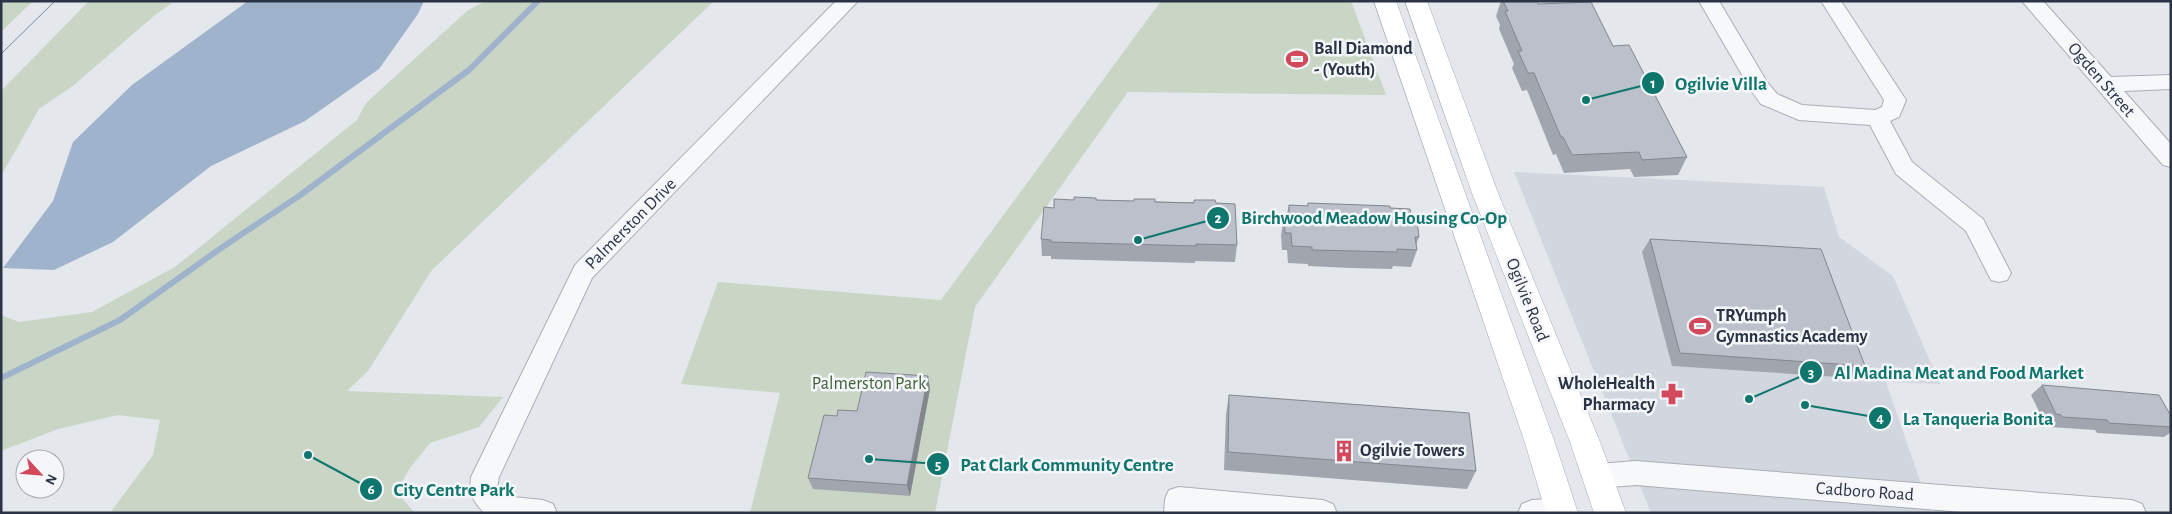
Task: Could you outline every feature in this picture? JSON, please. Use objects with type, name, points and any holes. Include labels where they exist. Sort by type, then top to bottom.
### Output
[{"type":"main road","name":"Ogilvie Road","points":[[1385,1],[1540,442],[1552,512]]},
{"type":"main road","name":"Ogilvie Road","points":[[1416,1],[1484,193],[1610,513]]},
{"type":"street","name":"Palmerston Drive","points":[[543,513],[497,508],[484,493],[485,477],[582,272],[848,1]]},
{"type":"street","points":[[1709,1],[1759,87],[1768,99],[1799,112],[1877,118],[1891,112],[1895,100],[1831,1]]},
{"type":"street","name":"Ogden Street","points":[[2032,1],[2171,159]]},
{"type":"street","points":[[2105,85],[2171,82]]},
{"type":"street","points":[[1877,118],[1904,168],[1975,225],[1999,274]]},
{"type":"street","name":"Cadboro Road","points":[[1597,476],[1636,473],[2132,513]]},
{"type":"street","points":[[1178,513],[1179,499],[1323,513]]},
{"type":"shaded area","points":[[1514,172],[1824,187],[1839,237],[1893,276],[1940,384],[1886,382],[1931,513],[1651,513]]},
{"type":"green space","points":[[1,1],[33,1],[1,32]]},
{"type":"green space","points":[[89,1],[175,1],[155,15],[74,85],[39,109],[1,176],[1,91]]},
{"type":"green space","points":[[485,1],[714,1],[432,270],[368,371],[347,391],[503,397],[479,427],[430,443],[410,468],[399,487],[400,496],[415,513],[110,513],[153,455],[160,420],[118,415],[58,429],[1,451],[1,315],[19,322],[92,312],[175,267],[357,120],[366,103],[467,11]]},
{"type":"green space","name":"Palmerston Park","points":[[1161,1],[1351,1],[1386,95],[1128,92],[975,307],[935,513],[750,513],[780,393],[681,384],[718,282],[941,300]]},
{"type":"water","points":[[248,1],[424,1],[418,14],[379,69],[305,121],[211,166],[113,242],[54,270],[3,268],[53,201],[73,142],[132,85]]},
{"type":"building","points":[[1503,1],[1537,1],[1538,4],[1591,2],[1613,46],[1629,45],[1687,157],[1642,160],[1639,152],[1572,155],[1563,137],[1561,137],[1534,73],[1528,73],[1518,51],[1522,51],[1505,11],[1508,11]]},
{"type":"building","points":[[1074,197],[1096,198],[1096,200],[1134,201],[1134,199],[1155,199],[1155,202],[1194,203],[1194,200],[1215,200],[1216,203],[1235,204],[1237,245],[1196,244],[1197,246],[1051,242],[1051,240],[1041,239],[1044,207],[1054,208],[1054,199],[1074,200]]},
{"type":"building","points":[[1308,203],[1390,206],[1390,208],[1410,209],[1412,221],[1417,221],[1419,237],[1415,237],[1417,250],[1397,249],[1397,252],[1312,250],[1312,247],[1292,246],[1291,233],[1285,233],[1284,217],[1289,218],[1289,205],[1308,206]]},
{"type":"building","points":[[1650,239],[1821,249],[1865,366],[1680,353]]},
{"type":"building","points":[[866,372],[928,376],[907,485],[808,478],[824,415],[837,416],[838,410],[857,411]]},
{"type":"building","points":[[2042,385],[2159,395],[2171,416],[2171,427],[2109,423],[2107,420],[2062,417],[2056,414]]},
{"type":"building","name":"Ogilvie Towers","points":[[1229,395],[1469,413],[1476,471],[1228,452]]},
{"type":"waterway","points":[[1,378],[120,320],[224,246],[299,196],[469,70],[538,1]]},
{"type":"tram line","points":[[1,54],[55,1]]},
{"type":"place","name":"Ball Diamond - (Youth)","points":[[1297,59]]},
{"type":"place","name":"Ogilvie Villa","points":[[1586,100]]},
{"type":"place","name":"Birchwood Meadow Housing Co-Op","points":[[1138,240]]},
{"type":"place","name":"TRYumph Gymnastics Academy","points":[[1700,326]]},
{"type":"place","name":"WholeHealth Pharmacy","points":[[1672,394]]},
{"type":"place","name":"Al Madina Meat and Food Market","points":[[1749,399]]},
{"type":"place","name":"La Tanqueria Bonita","points":[[1805,405]]},
{"type":"place","name":"Ogilvie Towers","points":[[1344,451]]},
{"type":"place","name":"City Centre Park","points":[[308,455]]},
{"type":"place","name":"Pat Clark Community Centre","points":[[869,459]]}]
